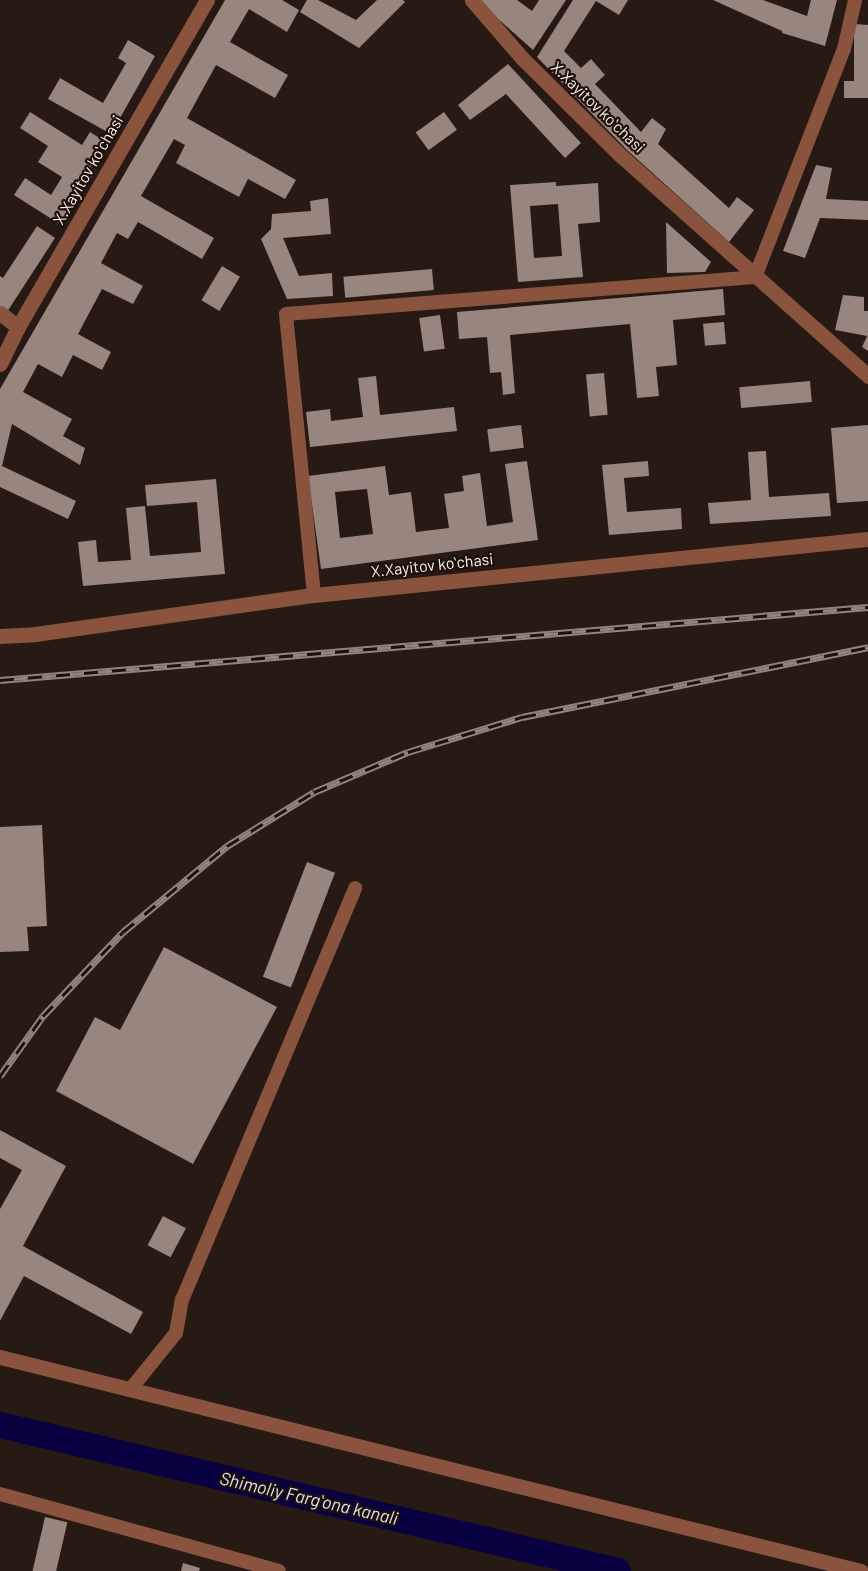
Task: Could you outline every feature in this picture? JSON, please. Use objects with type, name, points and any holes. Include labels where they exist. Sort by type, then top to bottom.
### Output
[{"type":"street","name":"X.Xayitov koʻchasi","points":[[0,364],[18,327],[207,0]]},
{"type":"street","name":"X.Xayitov koʻchasi","points":[[472,0],[523,59],[619,154],[868,376]]},
{"type":"street","points":[[0,313],[18,327]]},
{"type":"street","name":"X.Xayitov koʻchasi","points":[[0,636],[35,634],[314,595],[868,539]]},
{"type":"street","points":[[0,1358],[861,1571]]},
{"type":"lane","points":[[314,595],[286,314],[755,277],[844,49],[855,0]]},
{"type":"lane","points":[[130,1390],[176,1333],[182,1300],[356,888]]},
{"type":"lane","points":[[0,1494],[279,1571]]},
{"type":"building","points":[[225,0],[282,0],[299,10],[287,32],[249,9],[230,42],[288,75],[275,98],[216,65],[187,118],[296,180],[285,199],[248,179],[239,197],[176,163],[185,145],[174,139],[141,196],[214,238],[202,259],[138,222],[128,239],[117,233],[101,263],[143,286],[133,304],[102,289],[78,334],[111,352],[102,370],[73,355],[62,377],[38,364],[23,392],[72,419],[63,436],[85,448],[80,465],[12,424],[2,466],[76,501],[68,519],[0,487],[0,389]]},
{"type":"building","points":[[307,0],[318,0],[356,20],[377,0],[403,0],[405,2],[359,48],[300,12]]},
{"type":"building","points":[[477,0],[517,0],[532,11],[539,0],[566,0],[533,50]]},
{"type":"building","points":[[573,0],[628,0],[619,15],[596,1],[564,51],[581,68],[591,59],[605,75],[595,84],[641,132],[652,118],[666,129],[658,144],[729,208],[737,197],[754,210],[729,242],[627,150],[537,57]]},
{"type":"building","points":[[713,0],[763,0],[807,16],[811,0],[837,0],[825,46],[782,33],[782,31]]},
{"type":"building","points":[[854,24],[868,25],[868,98],[844,98],[844,81],[854,81]]},
{"type":"building","points":[[128,40],[155,56],[111,134],[48,99],[60,78],[103,103],[126,63],[118,58]]},
{"type":"building","points":[[508,64],[581,143],[565,158],[506,94],[470,120],[458,105]]},
{"type":"building","points":[[30,112],[82,145],[90,132],[106,142],[88,172],[93,175],[61,225],[14,195],[25,178],[51,195],[62,177],[38,162],[48,146],[20,128]]},
{"type":"building","points":[[444,112],[457,130],[429,150],[416,133]]},
{"type":"building","points":[[816,165],[832,168],[826,199],[868,201],[868,220],[820,218],[805,258],[783,251]]},
{"type":"building","points":[[556,182],[556,186],[598,183],[600,222],[578,224],[583,277],[518,282],[510,185]],"holes":[[[558,204],[562,256],[534,258],[530,206]]]},
{"type":"building","points":[[328,198],[331,234],[283,238],[299,276],[332,273],[333,296],[287,299],[261,239],[271,229],[272,214],[311,211],[310,201]]},
{"type":"building","points":[[666,222],[711,262],[705,272],[667,273]]},
{"type":"building","points":[[37,226],[55,238],[7,312],[0,308],[0,276],[3,278]]},
{"type":"building","points":[[222,266],[240,277],[219,311],[201,300]]},
{"type":"building","points":[[432,269],[434,290],[345,298],[343,277]]},
{"type":"building","points":[[723,289],[725,315],[673,320],[677,365],[656,367],[659,396],[637,398],[630,324],[510,335],[515,393],[503,395],[501,372],[490,373],[487,337],[459,339],[457,312]]},
{"type":"building","points":[[843,295],[864,297],[864,311],[868,311],[868,351],[862,347],[867,336],[835,330]]},
{"type":"building","points":[[440,315],[445,349],[424,352],[419,318]]},
{"type":"building","points":[[724,322],[726,344],[705,346],[703,324]]},
{"type":"building","points":[[604,373],[608,415],[590,416],[586,375]]},
{"type":"building","points":[[376,376],[380,415],[454,407],[457,431],[310,447],[306,412],[330,409],[331,421],[363,417],[358,378]]},
{"type":"building","points":[[810,381],[812,402],[741,408],[739,387]]},
{"type":"building","points":[[521,425],[524,448],[490,452],[487,429]]},
{"type":"building","points":[[868,425],[868,501],[837,503],[831,428]]},
{"type":"building","points":[[766,451],[769,497],[829,493],[831,516],[710,524],[708,503],[751,500],[748,452]]},
{"type":"building","points":[[527,461],[538,540],[321,569],[308,476],[385,466],[389,495],[411,492],[416,532],[449,528],[444,494],[464,491],[462,476],[480,473],[487,526],[513,522],[505,464]],"holes":[[[367,489],[373,534],[340,538],[335,492]]]},
{"type":"building","points":[[648,461],[649,476],[624,478],[627,512],[681,508],[682,529],[609,535],[602,465]]},
{"type":"building","points":[[216,479],[225,574],[83,586],[78,542],[96,540],[98,562],[131,560],[126,508],[145,506],[150,556],[201,552],[197,502],[147,506],[145,485]]},
{"type":"building","points":[[42,825],[47,926],[27,927],[29,951],[0,952],[0,827]]},
{"type":"building","points":[[307,862],[335,873],[291,988],[263,977]]},
{"type":"building","points":[[164,947],[277,1007],[193,1164],[56,1091],[95,1017],[120,1030]]},
{"type":"building","points":[[0,1130],[66,1166],[23,1246],[143,1312],[131,1334],[24,1276],[0,1321],[0,1209],[22,1170],[0,1158]]},
{"type":"building","points":[[163,1216],[186,1228],[170,1257],[148,1245]]},
{"type":"building","points":[[45,1517],[67,1522],[56,1571],[33,1571]]},
{"type":"building","points":[[183,1563],[200,1568],[199,1571],[181,1571]]},
{"type":"waterway","name":"Shimoliy Fargʻona kanali","points":[[0,1425],[618,1571]]},
{"type":"railway","points":[[0,680],[868,607]]},
{"type":"railway","points":[[0,1076],[43,1016],[123,932],[227,846],[314,792],[408,752],[522,717],[868,647]]}]
